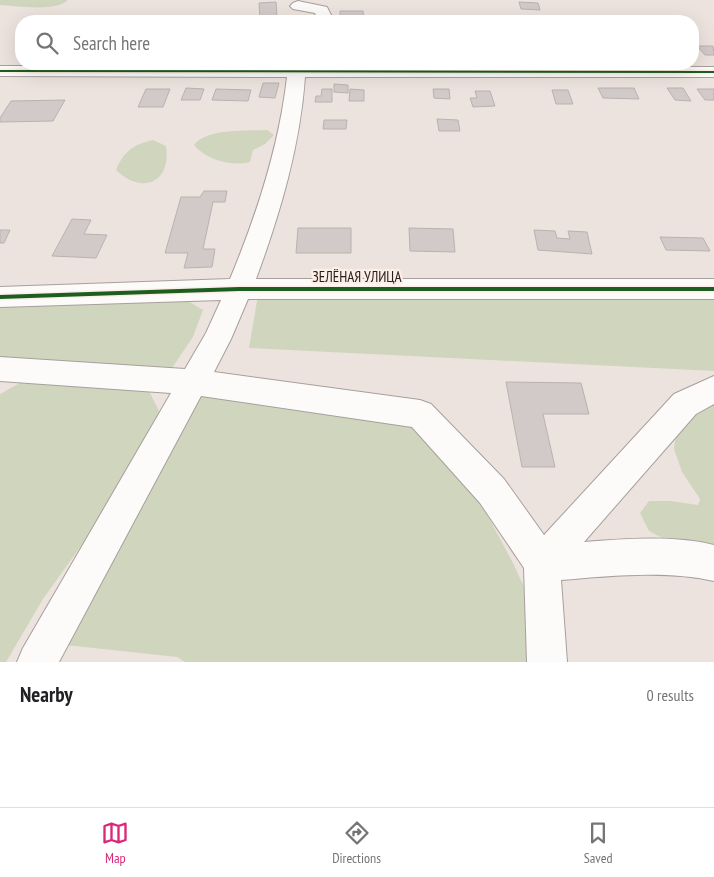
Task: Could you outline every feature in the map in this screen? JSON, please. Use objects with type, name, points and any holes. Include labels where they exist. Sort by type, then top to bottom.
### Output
[{"type":"street","points":[[298,9],[315,7],[322,10],[323,15]]},
{"type":"street","points":[[0,71],[99,70]]},
{"type":"street","points":[[37,662],[217,339],[239,289],[266,220],[288,137],[297,70]]},
{"type":"street","points":[[506,70],[714,72]]},
{"type":"street","name":"ЗЕЛЁНАЯ УЛИЦА","points":[[0,297],[239,289],[714,289]]},
{"type":"street","points":[[0,369],[193,382],[420,414],[492,491],[542,563],[543,614],[547,662]]},
{"type":"street","points":[[542,563],[685,404],[714,389]]},
{"type":"street","points":[[542,563],[629,557],[701,560],[714,564]]},
{"type":"green space","points":[[0,0],[68,0],[63,4],[55,6],[36,7],[0,5]]},
{"type":"green space","points":[[267,130],[274,135],[265,144],[253,150],[250,162],[235,164],[220,161],[205,155],[194,145],[200,140],[217,133]]},
{"type":"green space","points":[[153,140],[166,146],[167,159],[164,169],[153,181],[135,182],[116,170],[122,158],[130,150],[140,144]]},
{"type":"green space","points":[[258,295],[714,298],[714,371],[249,348]]},
{"type":"green space","points":[[62,299],[188,301],[203,310],[193,337],[172,368],[0,368],[0,301]]},
{"type":"green space","points":[[36,374],[149,391],[159,411],[137,468],[43,599],[6,662],[0,662],[0,394]]},
{"type":"green space","points":[[200,388],[414,420],[454,466],[489,518],[513,563],[525,589],[535,662],[185,662],[177,657],[56,644]]},
{"type":"green space","points":[[714,404],[714,547],[666,540],[649,531],[640,513],[649,501],[671,501],[698,505],[700,499],[682,472],[674,449],[676,433],[702,406]]},
{"type":"building","points":[[276,2],[277,15],[260,15],[259,3]]},
{"type":"building","points":[[519,2],[538,3],[540,10],[521,9]]},
{"type":"building","points":[[340,11],[363,11],[363,15],[340,15]]},
{"type":"building","points":[[699,46],[713,46],[714,55],[705,55]]},
{"type":"building","points":[[263,83],[279,83],[275,98],[259,97]]},
{"type":"building","points":[[334,84],[348,85],[348,93],[334,92]]},
{"type":"building","points":[[186,88],[204,89],[200,100],[181,100]]},
{"type":"building","points":[[598,88],[634,88],[639,99],[603,98]]},
{"type":"building","points":[[667,88],[683,88],[691,101],[675,100]]},
{"type":"building","points":[[146,89],[170,89],[163,107],[138,107]]},
{"type":"building","points":[[216,89],[251,90],[248,101],[212,100]]},
{"type":"building","points":[[322,89],[332,89],[332,102],[315,102],[316,96],[321,96]]},
{"type":"building","points":[[350,89],[364,90],[364,101],[349,101]]},
{"type":"building","points":[[433,89],[449,89],[450,99],[434,98]]},
{"type":"building","points":[[697,89],[714,89],[714,100],[705,100]]},
{"type":"building","points":[[552,90],[568,90],[573,104],[556,104]]},
{"type":"building","points":[[475,91],[490,91],[495,106],[473,107],[470,98],[477,98]]},
{"type":"building","points":[[65,100],[53,121],[0,122],[0,118],[11,101]]},
{"type":"building","points":[[437,119],[458,120],[460,131],[439,131]]},
{"type":"building","points":[[324,120],[347,120],[346,129],[323,129]]},
{"type":"building","points":[[204,191],[227,191],[225,202],[213,202],[203,249],[215,249],[212,267],[184,268],[188,253],[165,253],[181,197],[200,197]]},
{"type":"building","points":[[72,219],[91,220],[84,234],[107,235],[96,258],[52,256]]},
{"type":"building","points":[[298,228],[351,228],[351,253],[296,253]]},
{"type":"building","points":[[409,228],[453,229],[455,252],[410,251]]},
{"type":"building","points":[[0,230],[10,230],[4,243],[0,243]]},
{"type":"building","points":[[534,230],[555,231],[557,238],[570,239],[568,231],[587,232],[592,254],[538,250]]},
{"type":"building","points":[[660,237],[703,238],[710,251],[666,250]]},
{"type":"building","points":[[506,382],[581,383],[589,414],[543,414],[555,467],[522,467]]},
{"type":"cycle path","points":[[0,71],[714,72]]},
{"type":"cycle path","points":[[0,297],[239,289],[714,289]]}]
